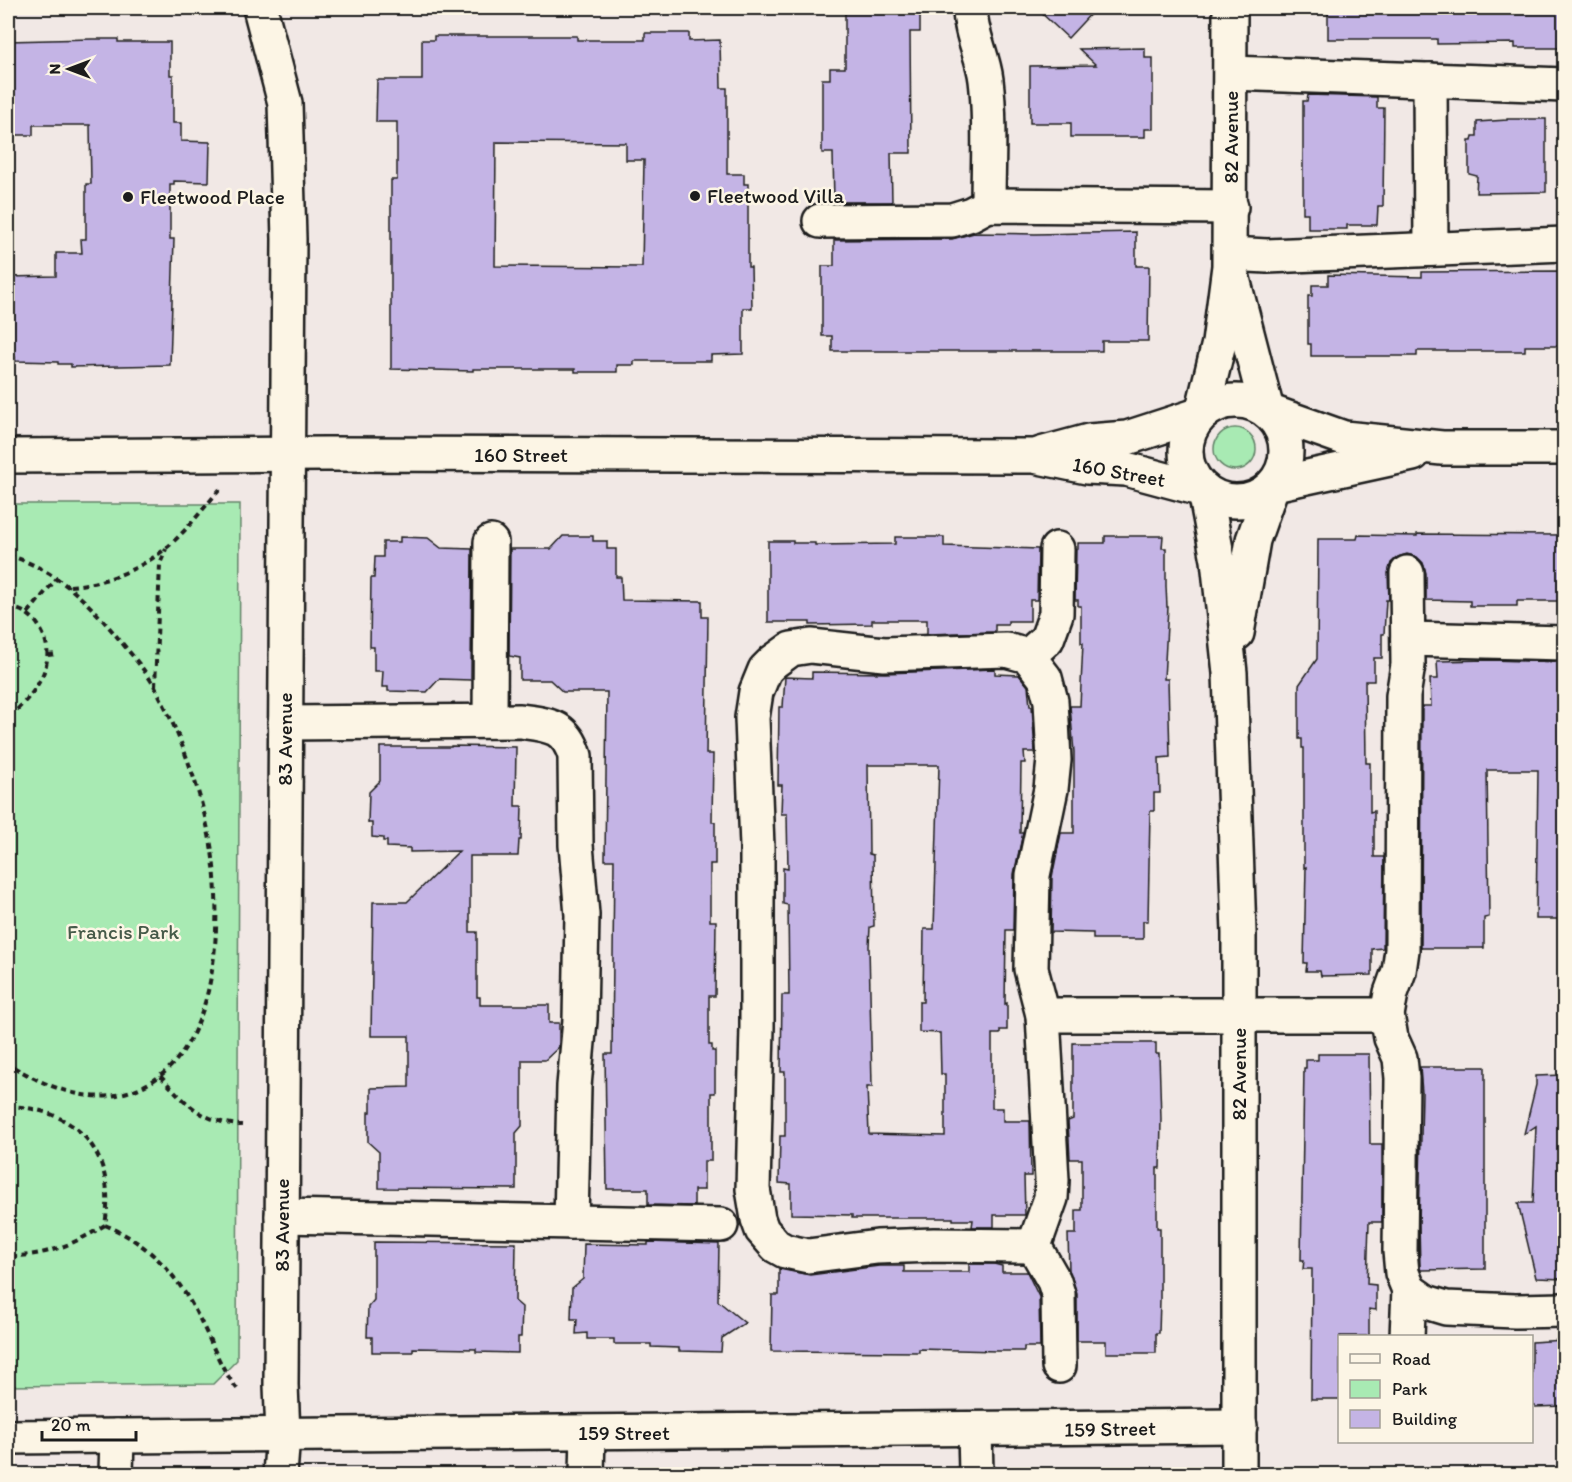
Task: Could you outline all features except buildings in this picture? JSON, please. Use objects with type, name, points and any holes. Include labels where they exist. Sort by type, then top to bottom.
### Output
[{"type":"street","name":"83 Avenue","points":[[260,8],[285,103],[289,239],[280,1474]]},
{"type":"street","points":[[970,8],[970,20],[986,75],[988,96],[988,205]]},
{"type":"street","name":"82 Avenue","points":[[1201,414],[1219,343],[1229,260],[1230,8]]},
{"type":"street","points":[[1231,73],[1564,85]]},
{"type":"street","points":[[1431,80],[1431,249]]},
{"type":"street","points":[[819,221],[952,220],[988,205],[1231,207]]},
{"type":"street","points":[[1229,260],[1267,256],[1564,244]]},
{"type":"street","name":"82 Avenue","points":[[1229,260],[1267,411]]},
{"type":"street","points":[[1241,400],[1256,404],[1267,411],[1279,423],[1286,438],[1287,455],[1283,470],[1273,485],[1262,494],[1248,500],[1232,501],[1218,498],[1205,490],[1193,477],[1187,461],[1186,445],[1191,428],[1201,414],[1212,406],[1226,401],[1241,400]]},
{"type":"street","points":[[1267,411],[1344,438],[1442,448],[1564,448]]},
{"type":"street","name":"160 Street","points":[[1034,456],[1089,441],[1127,438],[1201,414]]},
{"type":"street","points":[[1273,485],[1442,448]]},
{"type":"street","name":"160 Street","points":[[8,456],[1034,456],[1087,467],[1126,469],[1205,490]]},
{"type":"street","name":"82 Avenue","points":[[1230,673],[1253,540],[1273,485]]},
{"type":"street","name":"82 Avenue","points":[[1205,490],[1218,560],[1230,673],[1239,933],[1239,1474]]},
{"type":"street","points":[[490,721],[491,542]]},
{"type":"street","points":[[1028,656],[1047,639],[1056,614],[1057,549]]},
{"type":"street","points":[[1407,573],[1408,665],[1403,696],[1402,950],[1387,1015],[1391,1038],[1400,1058],[1402,1078],[1400,1251],[1402,1273],[1409,1290],[1407,1335]]},
{"type":"street","points":[[1408,639],[1564,643]]},
{"type":"street","points":[[1034,1246],[877,1247],[819,1256],[796,1254],[776,1246],[762,1230],[755,1209],[753,1189],[757,1027],[757,848],[752,718],[756,692],[765,670],[791,649],[811,646],[884,654],[1006,650],[1028,656],[1045,678],[1051,701],[1054,730],[1051,789],[1033,875],[1031,969],[1042,1015],[1051,1198],[1034,1246],[1054,1281],[1058,1294],[1059,1366]]},
{"type":"street","points":[[285,723],[520,721],[548,725],[564,734],[572,744],[575,756],[576,845],[582,915],[580,1020],[574,1086],[571,1222]]},
{"type":"street","points":[[1042,1015],[1387,1015]]},
{"type":"street","points":[[282,1216],[721,1225]]},
{"type":"street","points":[[1409,1290],[1426,1302],[1446,1308],[1515,1311],[1564,1310]]},
{"type":"street","name":"159 Street","points":[[8,1437],[1240,1426]]},
{"type":"street","points":[[975,1430],[976,1474]]},
{"type":"street","points":[[587,1474],[588,1433]]},
{"type":"street","points":[[116,1474],[117,1436]]},
{"type":"path","points":[[70,586],[88,585],[121,574],[152,559],[167,548],[224,485]]},
{"type":"path","points":[[155,688],[160,564],[167,548]]},
{"type":"path","points":[[8,555],[70,586],[109,627],[155,688],[178,739],[198,793],[212,850],[216,909],[214,962],[202,1011],[182,1052],[151,1083],[124,1093],[92,1096],[50,1086],[8,1064]]},
{"type":"path","points":[[28,613],[57,578]]},
{"type":"path","points":[[8,607],[28,613],[44,636],[48,655],[47,665],[37,686],[8,718]]},
{"type":"path","points":[[48,655],[56,654]]},
{"type":"path","points":[[160,1076],[183,1101],[200,1114],[226,1124],[242,1125]]},
{"type":"path","points":[[8,1106],[35,1108],[49,1113],[63,1119],[84,1136],[99,1157],[104,1170],[108,1212],[105,1225],[79,1241],[32,1256],[8,1256]]},
{"type":"path","points":[[105,1225],[145,1246],[183,1290],[230,1381],[239,1391]]},
{"type":"green space","points":[[1235,428],[1250,434],[1256,449],[1250,464],[1235,470],[1220,464],[1214,449],[1220,434]]},
{"type":"green space","name":"Francis Park","points":[[8,504],[240,504],[237,1360],[213,1384],[8,1386]]},
{"type":"place","name":"Fleetwood Villa","points":[[695,196]]},
{"type":"place","name":"Fleetwood Place","points":[[128,197]]}]
